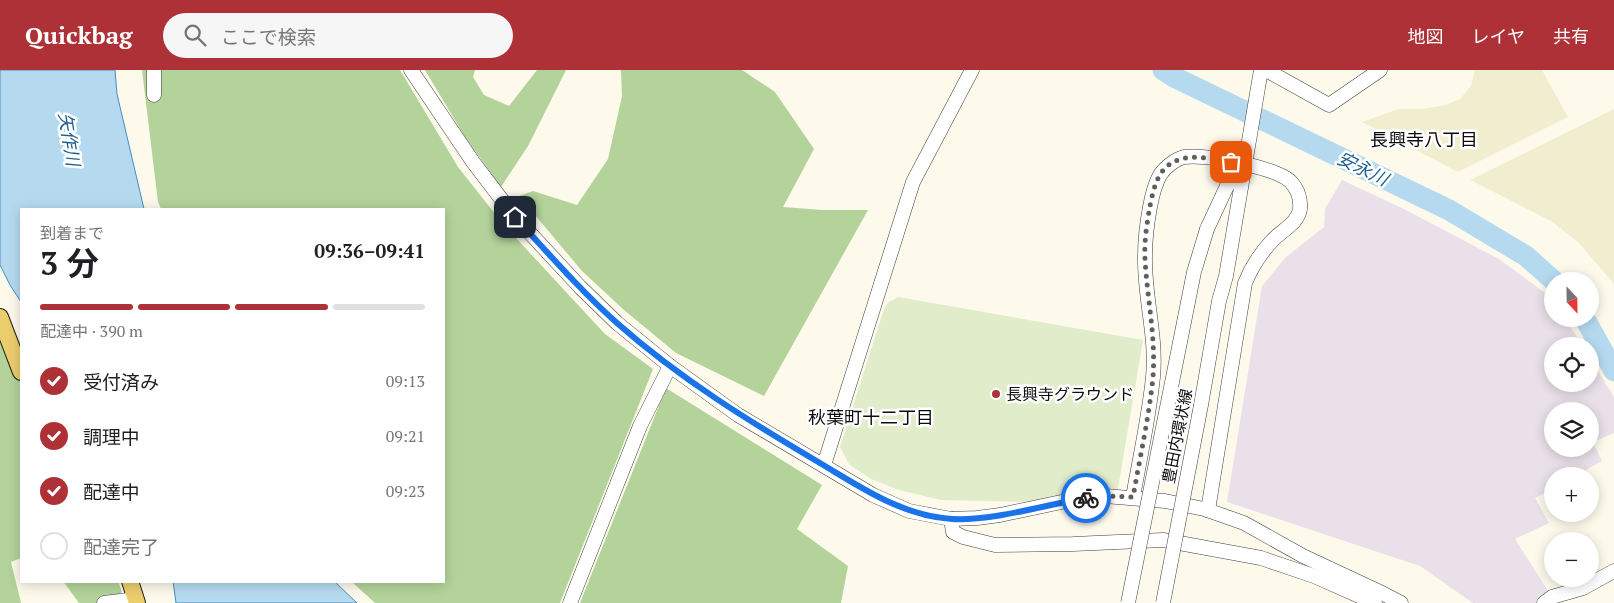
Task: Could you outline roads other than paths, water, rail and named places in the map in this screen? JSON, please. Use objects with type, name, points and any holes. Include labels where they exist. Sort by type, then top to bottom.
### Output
[{"type":"main road","points":[[0,317],[20,369]]},
{"type":"main road","points":[[131,583],[137,601]]},
{"type":"street","points":[[154,70],[154,94]]},
{"type":"street","points":[[411,70],[473,162],[515,217],[580,287],[617,323],[670,366],[738,414],[873,496],[909,511],[952,519],[1000,515],[1099,496],[1133,497],[1166,501],[1208,510],[1244,523],[1303,556],[1401,603]]},
{"type":"street","points":[[824,465],[913,182],[972,70]]},
{"type":"street","points":[[1266,70],[1329,105],[1380,70]]},
{"type":"street","points":[[1246,164],[1260,77]]},
{"type":"street","points":[[1133,497],[1153,377],[1153,342],[1145,257],[1147,223],[1153,193],[1161,174],[1172,163],[1184,157],[1201,157],[1246,164],[1289,180],[1300,194],[1299,212],[1294,223],[1278,234],[1250,268],[1245,283],[1208,510]]},
{"type":"street","name":"豊田内環状線","points":[[1128,603],[1194,272],[1207,229],[1227,186],[1246,164]]},
{"type":"street","name":"豊田内環状線","points":[[1163,603],[1246,164]]},
{"type":"street","points":[[570,603],[640,426],[670,366]]},
{"type":"street","points":[[952,519],[953,532],[976,541],[995,545],[1163,540],[1261,558],[1314,576],[1375,603]]},
{"type":"street","points":[[1544,603],[1552,597],[1583,588],[1614,571]]},
{"type":"street","points":[[104,603],[137,601]]},
{"type":"water","name":"矢作川","points":[[0,70],[115,70],[117,94],[144,208],[20,208],[20,300],[0,265]]},
{"type":"water","points":[[173,583],[336,583],[357,603],[176,603]]},
{"type":"waterway","name":"安永川","points":[[1163,70],[1449,210],[1526,256],[1544,272]]},
{"type":"waterway","name":"安永川","points":[[1590,328],[1614,371]]},
{"type":"place","name":"長興寺グラウンド","points":[[996,394]]},
{"type":"district","name":"長興寺八丁目","points":[[1424,139]]},
{"type":"district","name":"秋葉町十二丁目","points":[[871,417]]}]
